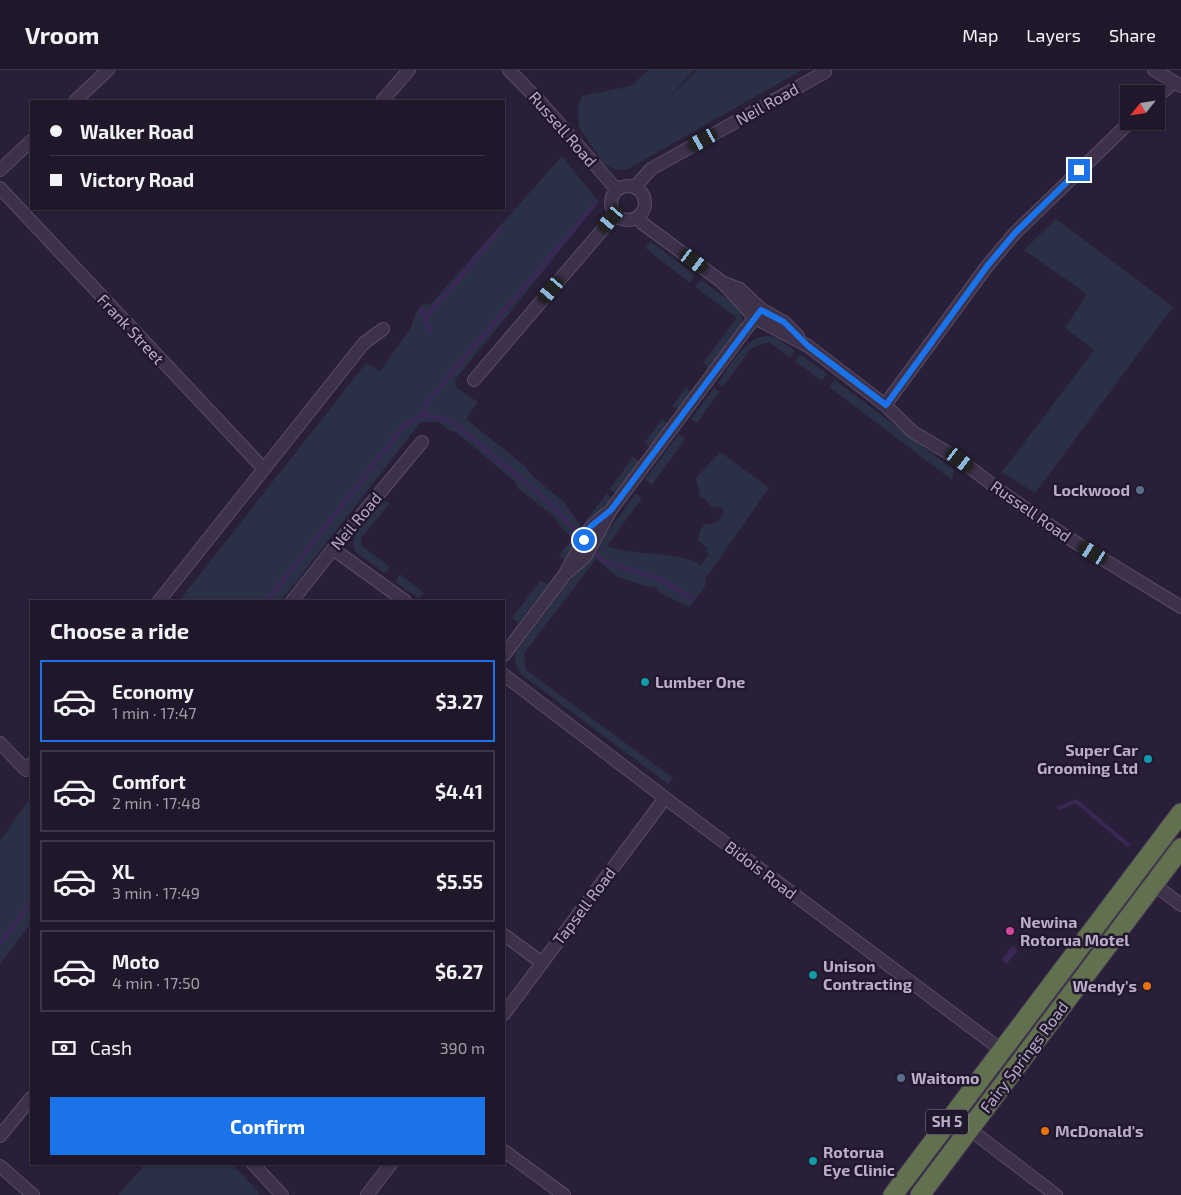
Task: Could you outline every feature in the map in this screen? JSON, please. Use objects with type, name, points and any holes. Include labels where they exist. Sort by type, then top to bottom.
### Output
[{"type":"highway","name":"Fairy Springs Road","points":[[893,1195],[1001,1049],[1138,872],[1181,813]]},
{"type":"highway","name":"Fairy Springs Road","points":[[920,1195],[1181,848]]},
{"type":"street","points":[[76,100],[108,70]]},
{"type":"street","points":[[383,100],[409,70]]},
{"type":"street","name":"Russell Road","points":[[509,70],[544,106],[616,189]]},
{"type":"street","points":[[1154,70],[1178,84],[1165,92]]},
{"type":"street","name":"Neil Road","points":[[635,187],[651,169],[825,72]]},
{"type":"street","points":[[886,405],[988,265],[1015,233],[1122,130]]},
{"type":"street","points":[[0,170],[30,142]]},
{"type":"street","points":[[624,185],[640,190],[646,202],[642,214],[637,218],[626,220],[615,215],[612,210],[611,200],[616,189],[624,185]]},
{"type":"street","name":"Frank Street","points":[[0,188],[263,468]]},
{"type":"street","points":[[474,380],[615,215]]},
{"type":"street","name":"Russell Road","points":[[637,218],[722,282],[758,314],[808,346],[886,405],[934,435],[960,460],[1006,495],[1065,536],[1181,606]]},
{"type":"street","points":[[505,654],[565,574],[585,557],[611,510],[758,314]]},
{"type":"street","points":[[160,600],[364,343],[383,329]]},
{"type":"street","name":"Neil Road","points":[[293,600],[422,442]]},
{"type":"street","points":[[333,549],[404,600]]},
{"type":"street","name":"Bidois Road","points":[[505,676],[1019,1063]]},
{"type":"street","points":[[0,742],[28,767]]},
{"type":"street","name":"Tapsell Road","points":[[505,1013],[665,798]]},
{"type":"street","points":[[1138,872],[1181,905]]},
{"type":"street","points":[[505,936],[541,962]]},
{"type":"street","points":[[0,1136],[30,1099]]},
{"type":"street","points":[[952,1116],[1056,1195]]},
{"type":"street","points":[[505,1152],[564,1195]]},
{"type":"street","points":[[254,1165],[282,1195]]},
{"type":"street","points":[[367,1195],[390,1165]]},
{"type":"street","points":[[0,1166],[33,1195]]},
{"type":"shaded area","points":[[648,70],[694,70],[661,106],[697,70],[802,70],[628,169],[616,170],[604,164],[579,127],[578,106],[582,96],[631,86]]},
{"type":"shaded area","points":[[562,156],[599,202],[455,380],[457,388],[478,402],[466,419],[525,466],[535,478],[565,503],[581,527],[607,493],[611,499],[588,524],[565,561],[559,556],[573,538],[561,527],[553,515],[516,487],[517,483],[456,432],[450,431],[439,422],[421,422],[282,600],[180,600],[366,363],[380,371],[411,328],[416,312],[424,304],[430,305]]},
{"type":"shaded area","points":[[1056,219],[1173,307],[1035,493],[1002,472],[1094,350],[1065,328],[1087,294],[1024,250]]},
{"type":"shaded area","points":[[651,242],[694,274],[690,283],[644,247]]},
{"type":"shaded area","points":[[701,280],[738,307],[742,316],[741,326],[708,369],[703,363],[737,318],[695,287]]},
{"type":"shaded area","points":[[760,337],[777,338],[795,351],[790,358],[769,342],[751,348],[723,387],[718,383],[745,346]]},
{"type":"shaded area","points":[[800,354],[827,374],[822,381],[795,361]]},
{"type":"shaded area","points":[[835,380],[954,470],[952,480],[829,387]]},
{"type":"shaded area","points":[[686,387],[691,393],[678,409],[672,406]]},
{"type":"shaded area","points":[[714,388],[719,392],[697,423],[691,419]]},
{"type":"shaded area","points":[[662,419],[668,423],[650,447],[644,443]]},
{"type":"shaded area","points":[[679,434],[685,439],[652,485],[645,479]]},
{"type":"shaded area","points":[[720,452],[769,488],[705,579],[705,587],[689,607],[662,594],[654,586],[652,588],[618,577],[596,559],[524,653],[526,670],[673,778],[668,784],[521,674],[515,655],[571,578],[598,550],[597,547],[635,494],[642,498],[607,546],[630,552],[681,557],[701,565],[709,554],[705,551],[707,548],[698,540],[700,530],[705,524],[717,522],[724,512],[722,508],[711,506],[705,499],[700,497],[696,478]]},
{"type":"shaded area","points":[[633,457],[639,461],[616,492],[609,490]]},
{"type":"shaded area","points":[[383,501],[390,503],[361,538],[361,545],[390,567],[386,572],[383,572],[356,552],[353,543],[355,534]]},
{"type":"shaded area","points":[[400,574],[424,593],[418,598],[397,583],[396,580]]},
{"type":"shaded area","points":[[540,581],[548,584],[518,623],[512,618]]},
{"type":"shaded area","points":[[30,798],[30,924],[0,964],[0,841]]},
{"type":"shaded area","points":[[1012,946],[1018,950],[1007,964],[1002,959]]},
{"type":"shaded area","points":[[140,1165],[233,1165],[260,1193],[258,1195],[118,1195],[142,1168]]},
{"type":"waterway","points":[[422,415],[430,398],[595,204]]},
{"type":"waterway","points":[[425,317],[454,285],[501,227]]},
{"type":"waterway","points":[[421,308],[430,331]]},
{"type":"waterway","points":[[268,600],[404,426],[422,415],[450,420],[550,503],[577,532]]},
{"type":"waterway","points":[[596,553],[603,561],[660,579],[692,599]]},
{"type":"waterway","points":[[1059,808],[1076,801],[1128,845]]},
{"type":"waterway","points":[[0,943],[30,904]]},
{"type":"place","name":"Lockwood","points":[[1140,490]]},
{"type":"place","name":"Lumber One","points":[[645,682]]},
{"type":"place","name":"Super Car Grooming Ltd","points":[[1148,759]]},
{"type":"place","name":"Newina Rotorua Motel","points":[[1010,931]]},
{"type":"place","name":"Unison Contracting","points":[[813,975]]},
{"type":"place","name":"Wendy's","points":[[1147,986]]},
{"type":"place","name":"Waitomo","points":[[901,1078]]},
{"type":"place","name":"McDonald's","points":[[1045,1131]]},
{"type":"place","name":"Rotorua Eye Clinic","points":[[813,1161]]},
{"type":"route","points":[[584,540],[590,527],[611,510],[761,310],[784,322],[808,346],[886,405],[988,265],[1015,233],[1079,170]]}]
